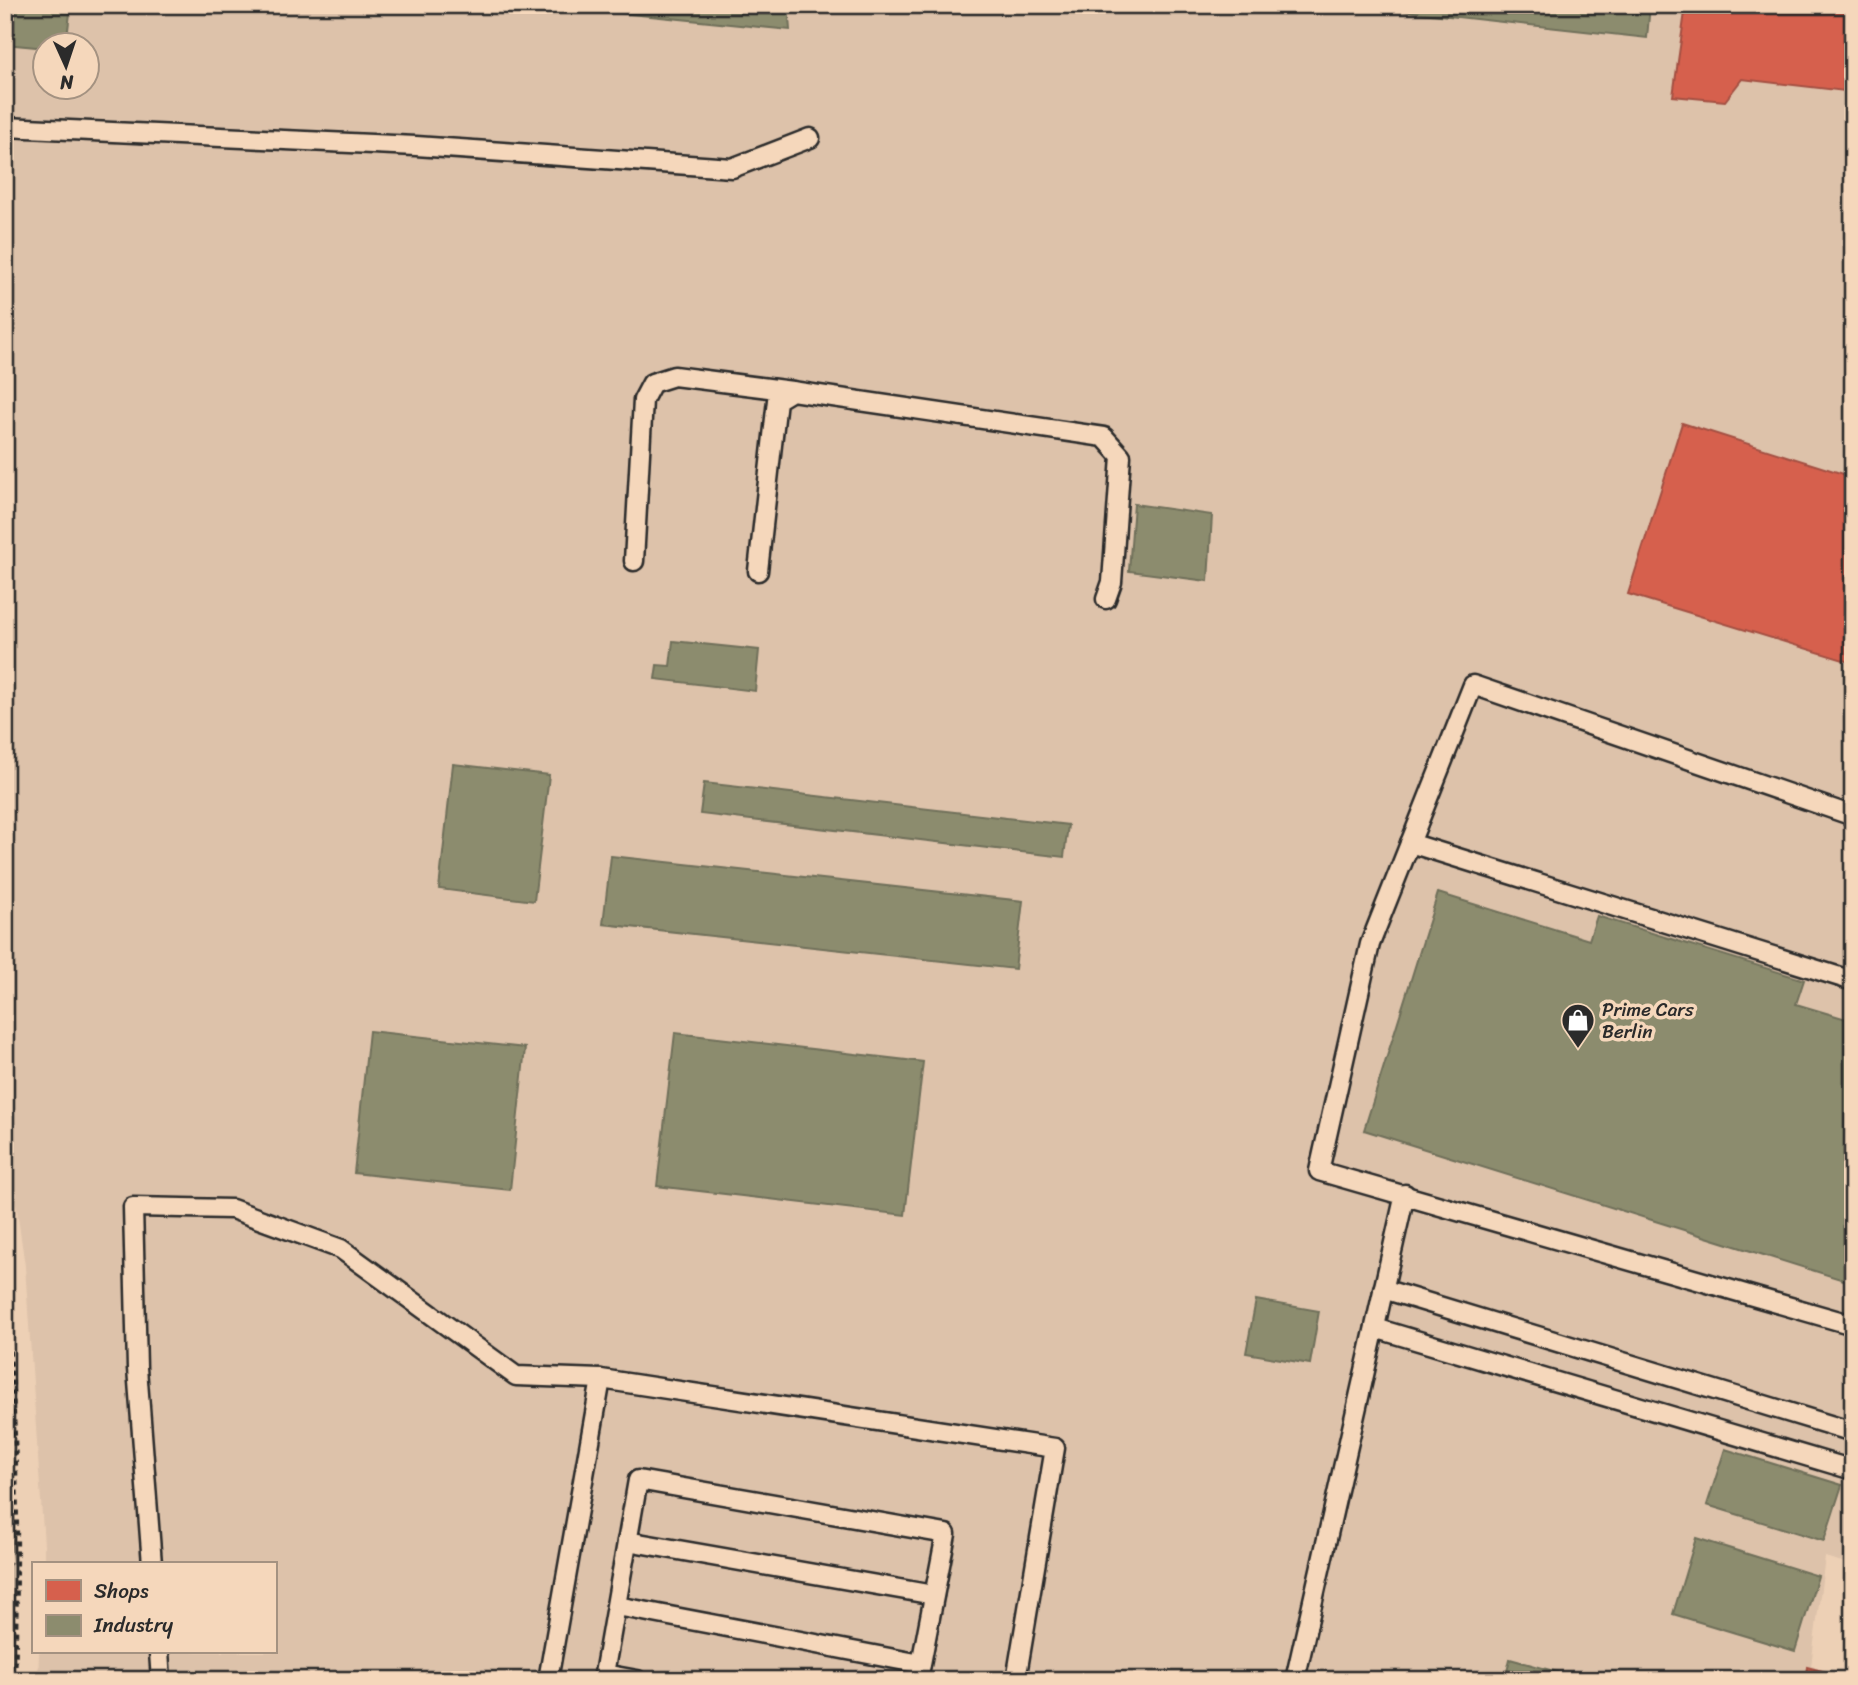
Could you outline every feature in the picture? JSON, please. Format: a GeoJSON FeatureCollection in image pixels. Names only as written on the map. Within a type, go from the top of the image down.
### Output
{"type":"FeatureCollection","features":[{"type":"Feature","properties":{"kind":"lane"},"geometry":{"type":"LineString","coordinates":[[5,127],[416,146],[732,167],[810,138]]}},
{"type":"Feature","properties":{"kind":"lane"},"geometry":{"type":"LineString","coordinates":[[634,561],[643,400],[652,383],[674,376],[1104,437],[1121,456],[1112,582],[1106,598]]}},
{"type":"Feature","properties":{"kind":"lane"},"geometry":{"type":"LineString","coordinates":[[758,571],[777,400],[792,391]]}},
{"type":"Feature","properties":{"kind":"lane"},"geometry":{"type":"LineString","coordinates":[[1853,816],[1473,685],[1370,943],[1319,1171],[1853,1325]]}},
{"type":"Feature","properties":{"kind":"lane"},"geometry":{"type":"LineString","coordinates":[[1410,843],[1853,981]]}},
{"type":"Feature","properties":{"kind":"lane"},"geometry":{"type":"LineString","coordinates":[[1296,1680],[1405,1194]]}},
{"type":"Feature","properties":{"kind":"lane"},"geometry":{"type":"LineString","coordinates":[[152,1562],[137,1368],[133,1207],[232,1209],[341,1249],[516,1376],[601,1378],[1055,1448],[1016,1680]]}},
{"type":"Feature","properties":{"kind":"lane"},"geometry":{"type":"LineString","coordinates":[[1383,1289],[1853,1432]]}},
{"type":"Feature","properties":{"kind":"lane"},"geometry":{"type":"LineString","coordinates":[[1375,1328],[1853,1470]]}},
{"type":"Feature","properties":{"kind":"lane"},"geometry":{"type":"LineString","coordinates":[[548,1680],[601,1378]]}},
{"type":"Feature","properties":{"kind":"lane"},"geometry":{"type":"LineString","coordinates":[[617,1606],[919,1672],[946,1534],[638,1480],[604,1674],[637,1680]]}},
{"type":"Feature","properties":{"kind":"lane"},"geometry":{"type":"LineString","coordinates":[[628,1541],[934,1595]]}},
{"type":"Feature","properties":{"kind":"lane"},"geometry":{"type":"LineString","coordinates":[[159,1654],[161,1680]]}},
{"type":"Feature","properties":{"kind":"path"},"geometry":{"type":"LineString","coordinates":[[5,1301],[12,1389],[18,1552],[15,1680]]}},
{"type":"Feature","properties":{"kind":"shaded area"},"geometry":{"type":"Polygon","coordinates":[[[5,5],[1853,5],[1853,1565],[1825,1557],[1811,1666],[1853,1680],[38,1680],[39,1654],[276,1654],[276,1562],[44,1562],[25,1266],[5,1127],[5,5]]]}},
{"type":"Feature","properties":{"kind":"shaded area"},"geometry":{"type":"Polygon","coordinates":[[[5,1398],[9,1398],[14,1521],[13,1680],[5,1680],[5,1568],[13,1562],[5,1459],[5,1398]]]}},
{"type":"Feature","properties":{"kind":"building: Shops"},"geometry":{"type":"Polygon","coordinates":[[[1686,5],[1853,5],[1853,92],[1742,79],[1725,101],[1673,96],[1686,5]]]}},
{"type":"Feature","properties":{"kind":"building: Shops"},"geometry":{"type":"Polygon","coordinates":[[[1682,423],[1853,477],[1853,663],[1628,594],[1682,423]]]}},
{"type":"Feature","properties":{"kind":"building: Shops"},"geometry":{"type":"Polygon","coordinates":[[[1807,1667],[1853,1679],[1853,1680],[1805,1680],[1807,1667]]]}},
{"type":"Feature","properties":{"kind":"building: Industry"},"geometry":{"type":"Polygon","coordinates":[[[5,5],[71,5],[68,32],[32,32],[32,47],[5,44],[5,5]]]}},
{"type":"Feature","properties":{"kind":"building: Industry"},"geometry":{"type":"Polygon","coordinates":[[[611,5],[788,5],[790,30],[611,12],[611,5]]]}},
{"type":"Feature","properties":{"kind":"building: Industry"},"geometry":{"type":"Polygon","coordinates":[[[1350,5],[1650,5],[1647,38],[1350,5]]]}},
{"type":"Feature","properties":{"kind":"building: Industry"},"geometry":{"type":"Polygon","coordinates":[[[1134,504],[1212,515],[1208,581],[1129,571],[1134,504]]]}},
{"type":"Feature","properties":{"kind":"building: Industry"},"geometry":{"type":"Polygon","coordinates":[[[673,641],[759,650],[755,691],[655,679],[657,665],[670,666],[673,641]]]}},
{"type":"Feature","properties":{"kind":"building: Industry"},"geometry":{"type":"Polygon","coordinates":[[[453,764],[549,775],[534,901],[439,889],[453,764]]]}},
{"type":"Feature","properties":{"kind":"building: Industry"},"geometry":{"type":"Polygon","coordinates":[[[704,783],[1068,825],[1064,857],[700,814],[704,783]]]}},
{"type":"Feature","properties":{"kind":"building: Industry"},"geometry":{"type":"Polygon","coordinates":[[[611,856],[1023,901],[1015,969],[603,924],[611,856]]]}},
{"type":"Feature","properties":{"kind":"building: Industry"},"geometry":{"type":"Polygon","coordinates":[[[1438,893],[1589,940],[1597,916],[1804,980],[1796,1004],[1853,1021],[1853,1283],[1364,1130],[1438,893]]]}},
{"type":"Feature","properties":{"kind":"building: Industry"},"geometry":{"type":"Polygon","coordinates":[[[369,1031],[525,1048],[510,1190],[354,1173],[369,1031]]]}},
{"type":"Feature","properties":{"kind":"building: Industry"},"geometry":{"type":"Polygon","coordinates":[[[675,1033],[923,1062],[905,1215],[657,1186],[675,1033]]]}},
{"type":"Feature","properties":{"kind":"building: Industry"},"geometry":{"type":"Polygon","coordinates":[[[1256,1300],[1319,1311],[1310,1364],[1246,1353],[1256,1300]]]}},
{"type":"Feature","properties":{"kind":"building: Industry"},"geometry":{"type":"Polygon","coordinates":[[[1725,1449],[1842,1485],[1824,1541],[1707,1505],[1725,1449]]]}},
{"type":"Feature","properties":{"kind":"building: Industry"},"geometry":{"type":"Polygon","coordinates":[[[1696,1538],[1818,1576],[1795,1651],[1673,1614],[1696,1538]]]}},
{"type":"Feature","properties":{"kind":"building: Industry"},"geometry":{"type":"Polygon","coordinates":[[[1510,1659],[1586,1680],[1505,1680],[1510,1659]]]}},
{"type":"Feature","properties":{"kind":"place","name":"Prime Cars Berlin"},"geometry":{"type":"Point","coordinates":[1578,1050]}}]}
